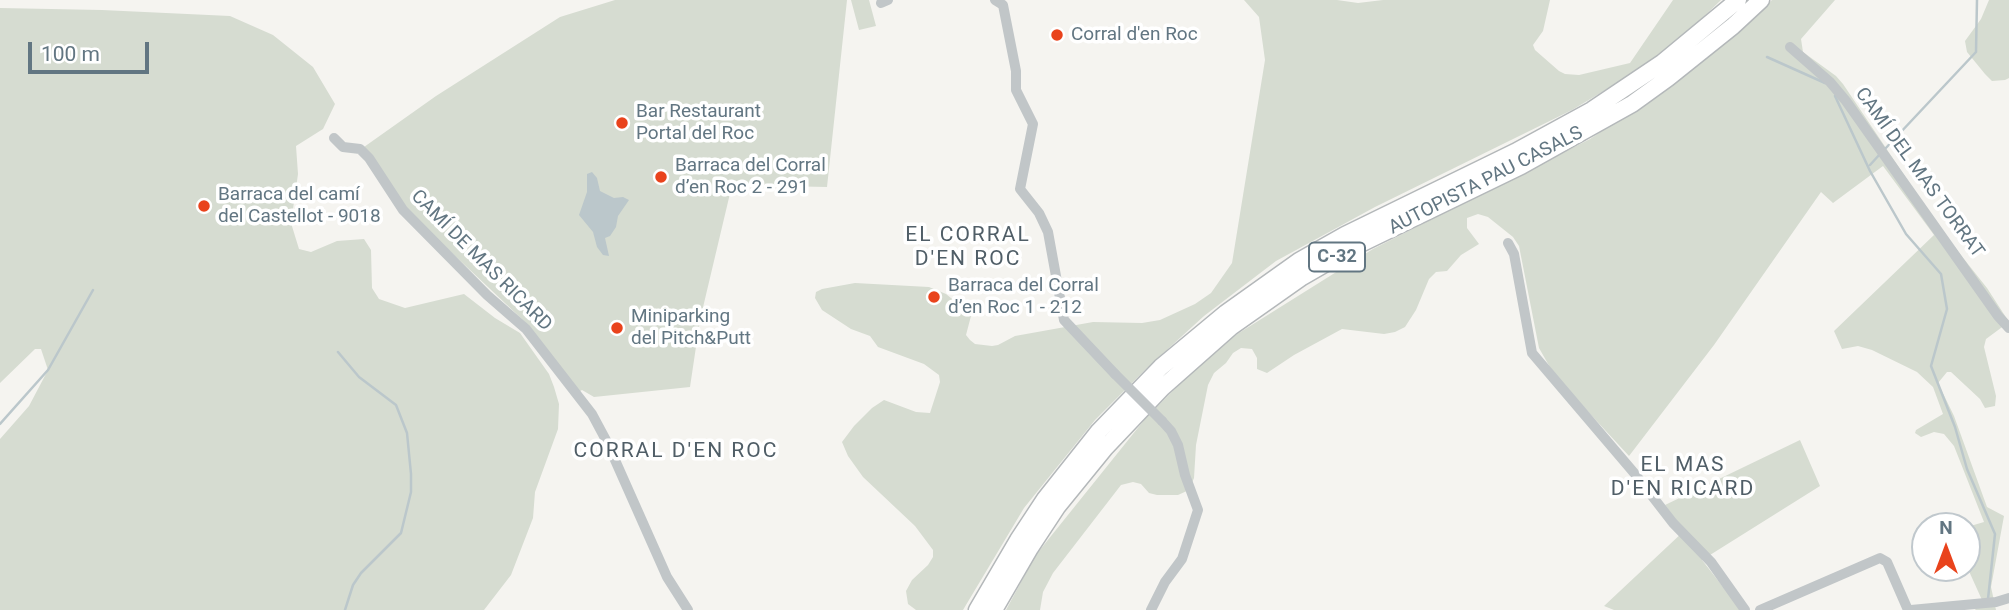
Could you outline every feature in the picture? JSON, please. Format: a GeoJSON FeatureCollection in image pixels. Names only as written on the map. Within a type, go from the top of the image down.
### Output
{"type":"FeatureCollection","features":[{"type":"Feature","properties":{"kind":"highway","name":"AUTOPISTA PAU CASALS"},"geometry":{"type":"LineString","coordinates":[[977,610],[1011,550],[1045,499],[1100,431],[1161,367],[1218,320],[1299,261],[1345,235],[1516,152],[1592,110],[1662,63],[1738,0]]}},
{"type":"Feature","properties":{"kind":"highway","name":"AUTOPISTA PAU CASALS"},"geometry":{"type":"LineString","coordinates":[[994,610],[1057,507],[1105,448],[1161,388],[1231,327],[1302,277],[1353,247],[1521,166],[1613,115],[1668,79],[1761,0]]}},
{"type":"Feature","properties":{"kind":"street"},"geometry":{"type":"LineString","coordinates":[[995,0],[1003,5],[1016,71],[1016,90],[1033,124],[1020,189],[1039,213],[1048,232],[1064,320],[1171,431],[1198,510],[1182,559],[1165,582],[1151,610]]}},
{"type":"Feature","properties":{"kind":"street","name":"CAMÍ DEL MAS TORRAT"},"geometry":{"type":"LineString","coordinates":[[1790,47],[1830,82],[1846,101],[2009,328]]}},
{"type":"Feature","properties":{"kind":"street","name":"CAMÍ DE MAS RICARD"},"geometry":{"type":"LineString","coordinates":[[334,138],[342,147],[360,149],[403,210],[487,295],[526,329],[593,414],[667,577],[688,610]]}},
{"type":"Feature","properties":{"kind":"street"},"geometry":{"type":"LineString","coordinates":[[1508,243],[1514,254],[1532,353],[1673,523],[1711,562],[1745,610]]}},
{"type":"Feature","properties":{"kind":"street"},"geometry":{"type":"LineString","coordinates":[[1760,610],[1880,558],[1887,562],[1909,610],[1996,602],[2009,598]]}},
{"type":"Feature","properties":{"kind":"shaded area"},"geometry":{"type":"Polygon","coordinates":[[[615,0],[847,0],[827,187],[732,185],[700,320],[690,387],[594,397],[582,390],[575,394],[525,322],[397,201],[364,147],[436,96],[560,17],[615,0]]]}},
{"type":"Feature","properties":{"kind":"shaded area"},"geometry":{"type":"Polygon","coordinates":[[[851,0],[869,0],[876,26],[859,30],[851,0]]]}},
{"type":"Feature","properties":{"kind":"shaded area"},"geometry":{"type":"Polygon","coordinates":[[[1244,0],[1337,0],[1358,3],[1383,0],[1550,0],[1543,31],[1533,45],[1535,50],[1559,71],[1579,75],[1630,63],[1673,0],[1721,0],[1688,32],[1642,68],[1572,110],[1375,207],[1276,261],[1204,316],[1095,420],[1024,508],[963,610],[916,610],[908,604],[906,591],[912,580],[928,565],[933,557],[933,550],[915,526],[863,477],[842,442],[872,408],[884,400],[916,412],[930,413],[940,382],[939,375],[924,364],[878,347],[870,336],[851,329],[822,310],[815,298],[816,292],[855,283],[929,287],[946,294],[971,316],[966,335],[970,340],[975,344],[992,346],[1015,336],[1093,322],[1142,323],[1160,320],[1195,304],[1211,293],[1232,263],[1265,60],[1259,17],[1244,0]]]}},
{"type":"Feature","properties":{"kind":"shaded area"},"geometry":{"type":"Polygon","coordinates":[[[1772,0],[1835,0],[1801,39],[1803,52],[1843,84],[1941,230],[1987,288],[2009,322],[1986,339],[1984,347],[1996,396],[1995,406],[1985,408],[1980,399],[1951,372],[1947,372],[1938,383],[1954,416],[1987,507],[2004,516],[1991,587],[1996,610],[1975,610],[1982,600],[1974,582],[1981,582],[1981,523],[1984,522],[1954,446],[1944,434],[1934,432],[1921,437],[1915,433],[1943,414],[1933,387],[1917,372],[1872,350],[1858,346],[1842,349],[1834,331],[1934,235],[1883,166],[1833,203],[1821,192],[1714,345],[1629,456],[1555,376],[1539,348],[1519,246],[1513,237],[1488,217],[1478,214],[1467,218],[1467,228],[1479,244],[1461,255],[1447,271],[1436,272],[1429,279],[1416,310],[1405,327],[1384,334],[1342,329],[1267,373],[1257,369],[1257,358],[1252,349],[1241,348],[1233,353],[1214,373],[1208,385],[1196,445],[1194,478],[1189,490],[1178,495],[1157,495],[1149,493],[1141,484],[1133,482],[1121,485],[1053,573],[1043,592],[1040,610],[1006,610],[1035,556],[1145,419],[1215,348],[1373,249],[1590,139],[1700,64],[1772,0]]]}},
{"type":"Feature","properties":{"kind":"shaded area"},"geometry":{"type":"Polygon","coordinates":[[[1989,0],[2009,0],[2009,78],[2005,80],[1992,81],[1967,52],[1965,41],[1981,19],[1989,0]]]}},
{"type":"Feature","properties":{"kind":"shaded area"},"geometry":{"type":"Polygon","coordinates":[[[0,8],[230,16],[273,35],[313,67],[335,104],[323,129],[296,146],[298,174],[291,223],[299,249],[311,252],[337,241],[364,239],[371,250],[372,288],[379,299],[405,308],[464,294],[520,333],[549,374],[554,387],[559,404],[558,429],[535,492],[533,518],[511,575],[484,610],[0,610],[0,439],[29,406],[48,370],[41,349],[35,349],[0,383],[0,8]]]}},
{"type":"Feature","properties":{"kind":"shaded area"},"geometry":{"type":"Polygon","coordinates":[[[592,172],[597,178],[600,191],[614,198],[623,197],[629,200],[618,216],[616,227],[610,236],[605,238],[609,256],[603,255],[597,247],[593,232],[579,215],[587,192],[587,174],[592,172]]]}},
{"type":"Feature","properties":{"kind":"shaded area"},"geometry":{"type":"Polygon","coordinates":[[[1800,440],[1820,486],[1702,560],[1741,610],[1614,610],[1604,606],[1684,531],[1665,505],[1800,440]]]}},
{"type":"Feature","properties":{"kind":"waterway"},"geometry":{"type":"LineString","coordinates":[[1884,150],[1976,52],[1977,0]]}},
{"type":"Feature","properties":{"kind":"waterway"},"geometry":{"type":"LineString","coordinates":[[1767,57],[1825,83]]}},
{"type":"Feature","properties":{"kind":"waterway"},"geometry":{"type":"LineString","coordinates":[[1835,96],[1870,171],[1906,234],[1941,274],[1947,309],[1931,366],[1955,427],[1967,469],[1995,534],[1988,599]]}},
{"type":"Feature","properties":{"kind":"waterway"},"geometry":{"type":"LineString","coordinates":[[1870,165],[1880,154]]}},
{"type":"Feature","properties":{"kind":"waterway"},"geometry":{"type":"LineString","coordinates":[[0,424],[48,370],[93,290]]}},
{"type":"Feature","properties":{"kind":"waterway"},"geometry":{"type":"LineString","coordinates":[[338,352],[359,377],[396,405],[407,433],[411,474],[411,492],[401,533],[361,573],[353,585],[345,610]]}},
{"type":"Feature","properties":{"kind":"place","name":"Corral d'en Roc"},"geometry":{"type":"Point","coordinates":[1057,35]}},
{"type":"Feature","properties":{"kind":"place","name":"Bar Restaurant Portal del Roc"},"geometry":{"type":"Point","coordinates":[622,123]}},
{"type":"Feature","properties":{"kind":"place","name":"Barraca del Corral d’en Roc 2 - 291"},"geometry":{"type":"Point","coordinates":[661,177]}},
{"type":"Feature","properties":{"kind":"place","name":"Barraca del camí del Castellot - 9018"},"geometry":{"type":"Point","coordinates":[204,206]}},
{"type":"Feature","properties":{"kind":"place","name":"Barraca del Corral d’en Roc 1 - 212"},"geometry":{"type":"Point","coordinates":[934,297]}},
{"type":"Feature","properties":{"kind":"place","name":"Miniparking del Pitch&Putt"},"geometry":{"type":"Point","coordinates":[617,328]}},
{"type":"Feature","properties":{"kind":"district","name":"EL CORRAL D'EN ROC"},"geometry":{"type":"Point","coordinates":[968,248]}},
{"type":"Feature","properties":{"kind":"district","name":"CORRAL D'EN ROC"},"geometry":{"type":"Point","coordinates":[676,452]}},
{"type":"Feature","properties":{"kind":"district","name":"EL MAS D'EN RICARD"},"geometry":{"type":"Point","coordinates":[1683,478]}}]}
